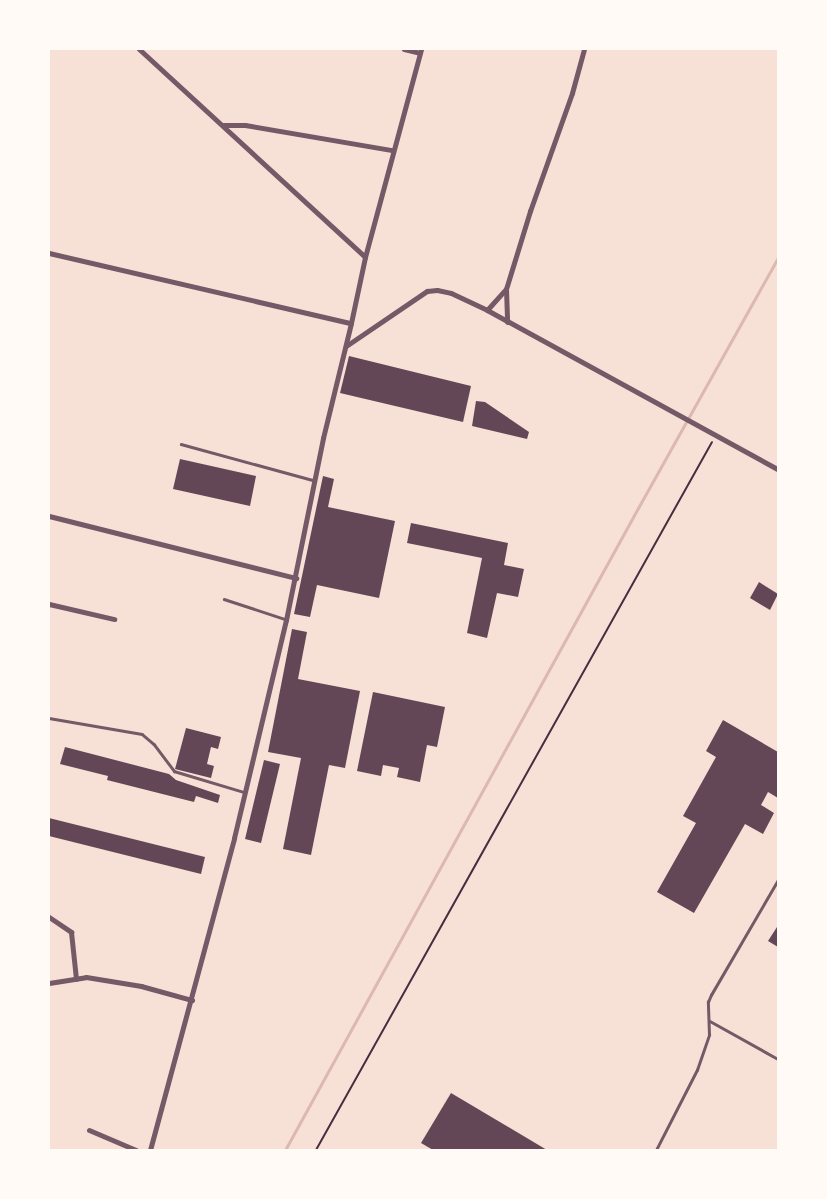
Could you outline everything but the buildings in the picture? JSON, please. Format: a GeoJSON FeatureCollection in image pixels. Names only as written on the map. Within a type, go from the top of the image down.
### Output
{"type":"FeatureCollection","features":[{"type":"Feature","properties":{"kind":"street"},"geometry":{"type":"LineString","coordinates":[[139,49],[365,257]]}},
{"type":"Feature","properties":{"kind":"street"},"geometry":{"type":"LineString","coordinates":[[150,1150],[192,1000],[244,792],[296,578],[336,378],[392,150],[420,51],[404,49]]}},
{"type":"Feature","properties":{"kind":"street"},"geometry":{"type":"LineString","coordinates":[[507,322],[506,289],[530,211],[572,94],[584,49]]}},
{"type":"Feature","properties":{"kind":"street"},"geometry":{"type":"LineString","coordinates":[[222,125],[245,125],[392,150]]}},
{"type":"Feature","properties":{"kind":"street"},"geometry":{"type":"LineString","coordinates":[[49,253],[351,323]]}},
{"type":"Feature","properties":{"kind":"street"},"geometry":{"type":"LineString","coordinates":[[487,310],[506,289]]}},
{"type":"Feature","properties":{"kind":"street"},"geometry":{"type":"LineString","coordinates":[[345,346],[427,291],[451,292],[778,469]]}},
{"type":"Feature","properties":{"kind":"street"},"geometry":{"type":"LineString","coordinates":[[49,516],[296,578]]}},
{"type":"Feature","properties":{"kind":"street"},"geometry":{"type":"LineString","coordinates":[[49,604],[114,620]]}},
{"type":"Feature","properties":{"kind":"street"},"geometry":{"type":"LineString","coordinates":[[49,917],[71,932],[76,979]]}},
{"type":"Feature","properties":{"kind":"street"},"geometry":{"type":"LineString","coordinates":[[49,983],[86,977],[141,986],[192,1000]]}},
{"type":"Feature","properties":{"kind":"street"},"geometry":{"type":"LineString","coordinates":[[89,1130],[136,1150]]}},
{"type":"Feature","properties":{"kind":"lane"},"geometry":{"type":"LineString","coordinates":[[181,444],[315,480]]}},
{"type":"Feature","properties":{"kind":"lane"},"geometry":{"type":"LineString","coordinates":[[224,599],[286,620]]}},
{"type":"Feature","properties":{"kind":"lane"},"geometry":{"type":"LineString","coordinates":[[49,718],[142,734],[154,744],[174,771],[244,792]]}},
{"type":"Feature","properties":{"kind":"lane"},"geometry":{"type":"LineString","coordinates":[[656,1150],[697,1070],[709,1035],[708,1002],[711,995],[778,880]]}},
{"type":"Feature","properties":{"kind":"lane"},"geometry":{"type":"LineString","coordinates":[[710,1021],[778,1059]]}},
{"type":"Feature","properties":{"kind":"path"},"geometry":{"type":"LineString","coordinates":[[316,1150],[716,436]]}},
{"type":"Feature","properties":{"kind":"waterway"},"geometry":{"type":"LineString","coordinates":[[285,1150],[778,257]]}}]}
